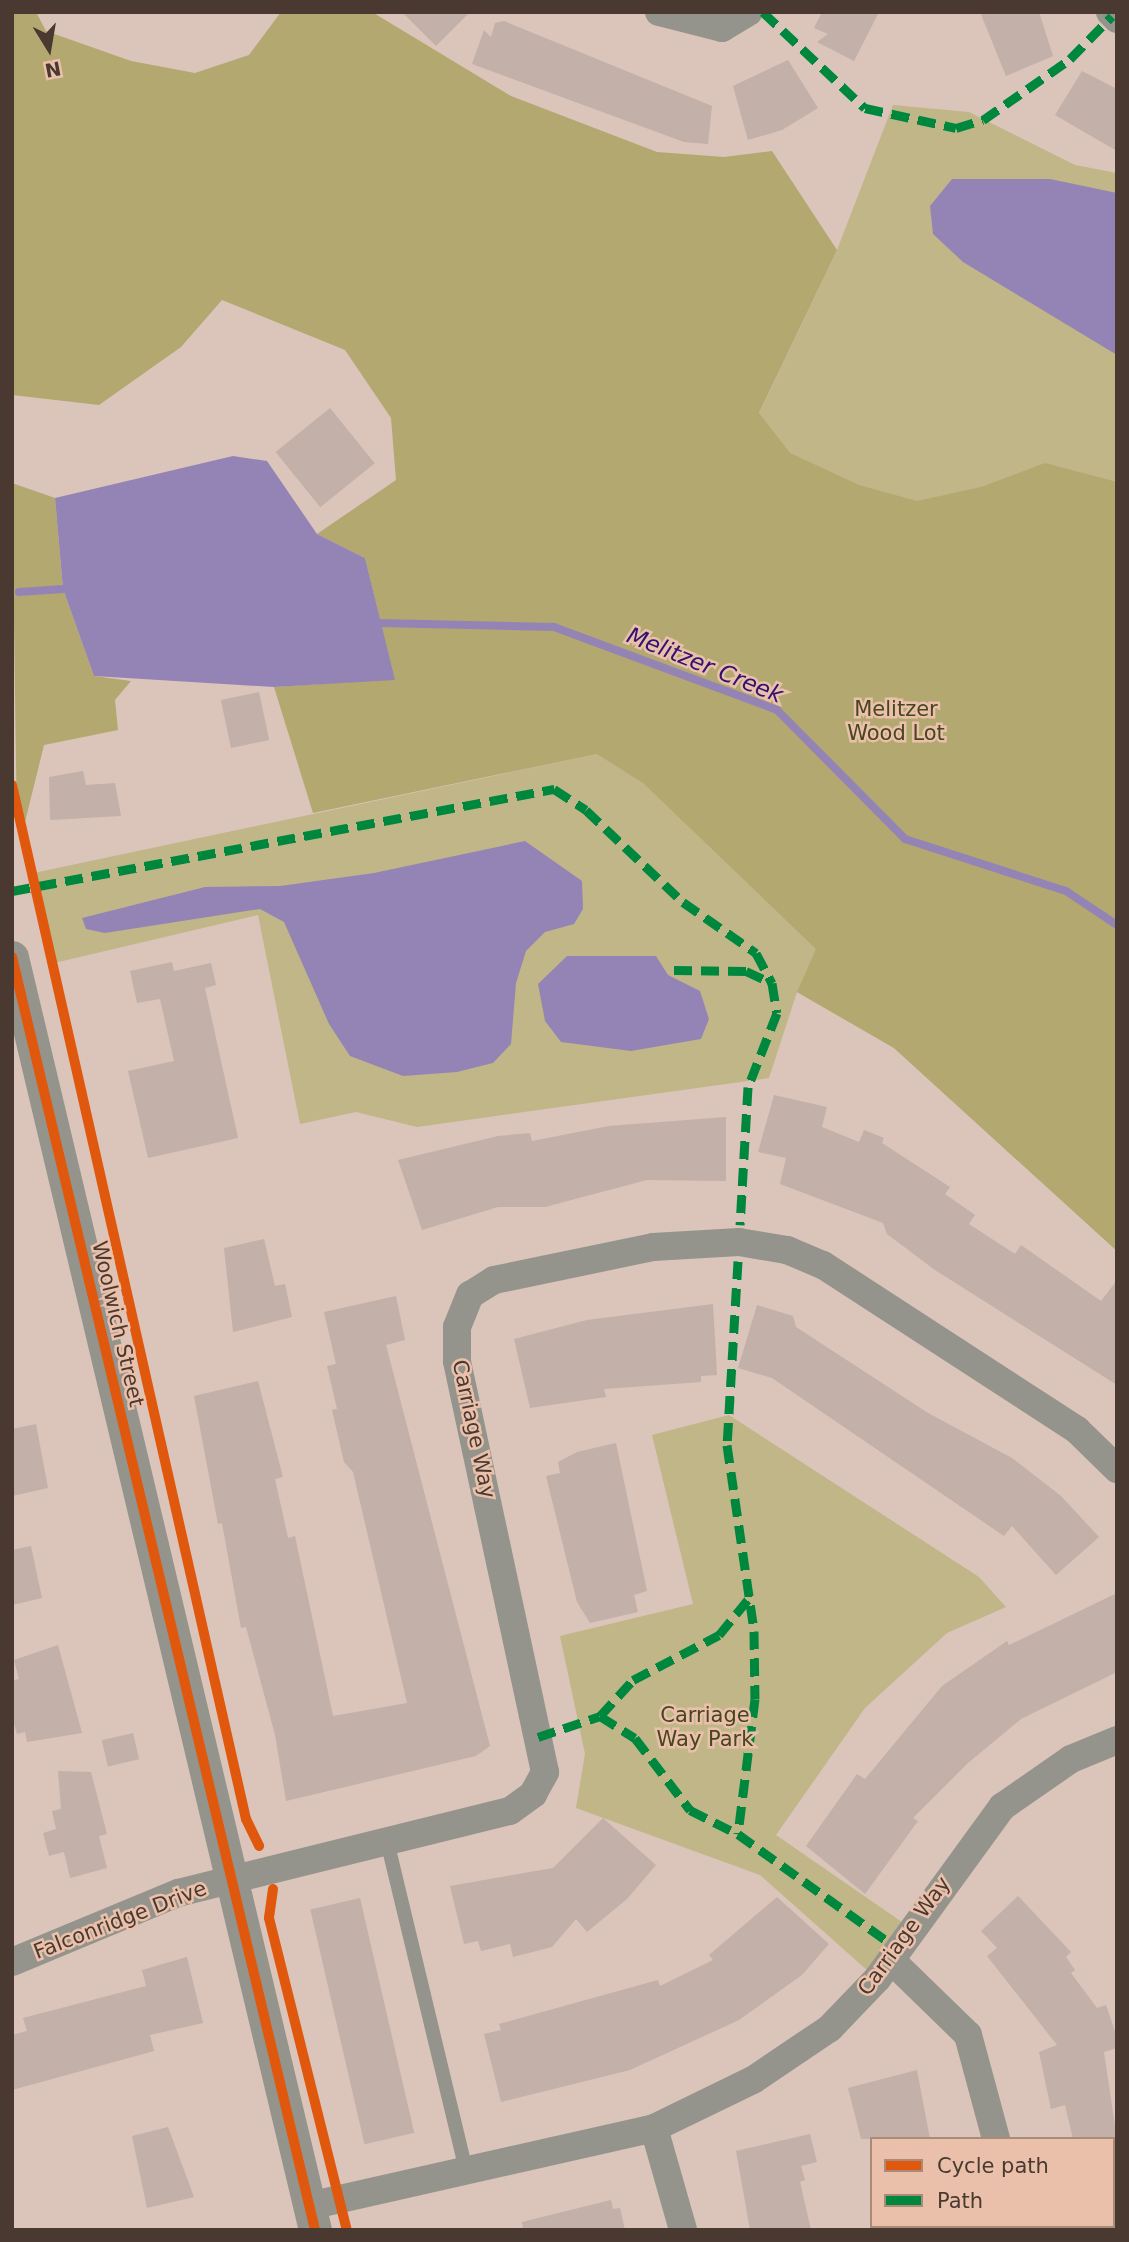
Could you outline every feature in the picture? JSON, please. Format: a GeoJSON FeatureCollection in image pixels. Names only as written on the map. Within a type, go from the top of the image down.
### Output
{"type":"FeatureCollection","features":[{"type":"Feature","properties":{"kind":"street"},"geometry":{"type":"LineString","coordinates":[[659,12],[722,28],[749,12]]}},
{"type":"Feature","properties":{"kind":"street"},"geometry":{"type":"LineString","coordinates":[[1110,12],[1117,19]]}},
{"type":"Feature","properties":{"kind":"street","name":"Woolwich Street"},"geometry":{"type":"LineString","coordinates":[[12,957],[228,1879],[312,2218]]}},
{"type":"Feature","properties":{"kind":"street","name":"Carriage Way"},"geometry":{"type":"LineString","coordinates":[[228,1879],[509,1811],[533,1794],[545,1772],[457,1360],[457,1327],[470,1295],[494,1280],[653,1247],[739,1242],[786,1250],[823,1265],[1077,1430],[1117,1469]]}},
{"type":"Feature","properties":{"kind":"street","name":"Carriage Way"},"geometry":{"type":"LineString","coordinates":[[312,2218],[466,2171],[654,2128],[753,2080],[830,2028],[891,1960],[1002,1807],[1071,1759],[1117,1740]]}},
{"type":"Feature","properties":{"kind":"street","name":"Falconridge Drive"},"geometry":{"type":"LineString","coordinates":[[12,1962],[228,1879]]}},
{"type":"Feature","properties":{"kind":"street"},"geometry":{"type":"LineString","coordinates":[[891,1960],[968,2035],[995,2137]]}},
{"type":"Feature","properties":{"kind":"street"},"geometry":{"type":"LineString","coordinates":[[654,2128],[683,2230]]}},
{"type":"Feature","properties":{"kind":"lane"},"geometry":{"type":"LineString","coordinates":[[387,1841],[466,2171]]}},
{"type":"Feature","properties":{"kind":"green space","name":"Melitzer Wood Lot"},"geometry":{"type":"Polygon","coordinates":[[[12,12],[36,12],[46,31],[131,61],[195,73],[249,55],[281,12],[372,12],[511,96],[657,152],[724,157],[772,151],[837,250],[759,413],[790,453],[859,485],[917,501],[981,487],[1045,463],[1117,482],[1117,1251],[894,1048],[797,992],[816,949],[643,783],[597,754],[313,813],[274,687],[394,679],[365,558],[317,534],[396,480],[391,418],[345,350],[222,300],[181,347],[99,405],[12,395],[12,12]]]}},
{"type":"Feature","properties":{"kind":"green space"},"geometry":{"type":"Polygon","coordinates":[[[893,105],[969,112],[1075,165],[1117,173],[1117,1251],[894,1048],[797,992],[769,1078],[417,1127],[356,1112],[300,1124],[258,915],[50,964],[29,874],[597,754],[837,250],[893,105]]]}},
{"type":"Feature","properties":{"kind":"green space"},"geometry":{"type":"Polygon","coordinates":[[[12,483],[55,498],[63,589],[94,676],[131,681],[115,700],[118,730],[44,745],[25,822],[17,831],[12,483]]]}},
{"type":"Feature","properties":{"kind":"green space","name":"Carriage Way Park"},"geometry":{"type":"Polygon","coordinates":[[[729,1415],[979,1577],[1006,1607],[947,1633],[865,1708],[776,1835],[912,1929],[877,1979],[760,1875],[576,1808],[585,1754],[560,1636],[693,1604],[652,1435],[729,1415]]]}},
{"type":"Feature","properties":{"kind":"shaded area"},"geometry":{"type":"Polygon","coordinates":[[[952,179],[1050,179],[1117,193],[1117,355],[963,262],[933,234],[930,206],[952,179]]]}},
{"type":"Feature","properties":{"kind":"shaded area"},"geometry":{"type":"Polygon","coordinates":[[[233,456],[267,461],[317,534],[365,558],[395,680],[274,687],[94,676],[63,589],[55,498],[233,456]]]}},
{"type":"Feature","properties":{"kind":"shaded area"},"geometry":{"type":"Polygon","coordinates":[[[525,841],[582,881],[583,909],[574,924],[545,932],[526,951],[516,983],[511,1044],[493,1063],[457,1072],[403,1076],[350,1056],[329,1024],[284,922],[260,909],[105,933],[86,929],[82,918],[205,887],[280,886],[374,873],[525,841]]]}},
{"type":"Feature","properties":{"kind":"shaded area"},"geometry":{"type":"Polygon","coordinates":[[[567,956],[656,956],[668,975],[700,991],[709,1019],[701,1039],[631,1051],[561,1042],[545,1021],[538,984],[567,956]]]}},
{"type":"Feature","properties":{"kind":"building"},"geometry":{"type":"Polygon","coordinates":[[[402,12],[470,12],[436,46],[402,12]]]}},
{"type":"Feature","properties":{"kind":"building"},"geometry":{"type":"Polygon","coordinates":[[[822,12],[879,12],[854,61],[817,42],[828,34],[814,28],[822,12]]]}},
{"type":"Feature","properties":{"kind":"building"},"geometry":{"type":"Polygon","coordinates":[[[980,12],[1039,12],[1053,56],[1006,76],[980,12]]]}},
{"type":"Feature","properties":{"kind":"building"},"geometry":{"type":"Polygon","coordinates":[[[504,21],[712,106],[708,144],[684,142],[472,64],[484,30],[491,37],[495,23],[504,21]]]}},
{"type":"Feature","properties":{"kind":"building"},"geometry":{"type":"Polygon","coordinates":[[[788,60],[818,108],[782,130],[748,140],[733,86],[788,60]]]}},
{"type":"Feature","properties":{"kind":"building"},"geometry":{"type":"Polygon","coordinates":[[[1082,71],[1117,89],[1117,151],[1055,115],[1082,71]]]}},
{"type":"Feature","properties":{"kind":"building"},"geometry":{"type":"Polygon","coordinates":[[[330,408],[375,463],[320,507],[276,452],[330,408]]]}},
{"type":"Feature","properties":{"kind":"building"},"geometry":{"type":"Polygon","coordinates":[[[259,692],[269,740],[231,748],[221,700],[259,692]]]}},
{"type":"Feature","properties":{"kind":"building"},"geometry":{"type":"Polygon","coordinates":[[[83,771],[86,785],[115,783],[121,816],[50,820],[49,777],[83,771]]]}},
{"type":"Feature","properties":{"kind":"building"},"geometry":{"type":"Polygon","coordinates":[[[172,962],[174,971],[211,963],[216,985],[205,988],[238,1138],[148,1158],[128,1071],[174,1061],[160,999],[137,1003],[130,971],[172,962]]]}},
{"type":"Feature","properties":{"kind":"building"},"geometry":{"type":"Polygon","coordinates":[[[774,1095],[827,1107],[822,1127],[859,1142],[864,1130],[884,1138],[882,1143],[950,1187],[945,1194],[975,1215],[969,1224],[1015,1254],[1021,1245],[1101,1301],[1117,1280],[1117,1385],[935,1270],[887,1234],[883,1223],[780,1184],[786,1158],[758,1152],[774,1095]]]}},
{"type":"Feature","properties":{"kind":"building"},"geometry":{"type":"Polygon","coordinates":[[[726,1117],[726,1181],[647,1180],[545,1207],[498,1207],[422,1230],[398,1160],[498,1136],[530,1133],[532,1141],[609,1126],[726,1117]]]}},
{"type":"Feature","properties":{"kind":"building"},"geometry":{"type":"Polygon","coordinates":[[[264,1239],[275,1286],[285,1284],[292,1317],[233,1332],[224,1248],[264,1239]]]}},
{"type":"Feature","properties":{"kind":"building"},"geometry":{"type":"Polygon","coordinates":[[[396,1296],[405,1340],[386,1345],[490,1746],[476,1756],[286,1801],[275,1735],[246,1627],[241,1628],[222,1523],[218,1524],[194,1396],[258,1381],[283,1477],[275,1479],[288,1538],[295,1536],[333,1716],[407,1703],[353,1472],[344,1462],[332,1410],[337,1409],[327,1366],[336,1364],[324,1312],[396,1296]]]}},
{"type":"Feature","properties":{"kind":"building"},"geometry":{"type":"Polygon","coordinates":[[[713,1304],[717,1375],[701,1376],[701,1382],[604,1389],[606,1397],[530,1408],[514,1339],[587,1320],[713,1304]]]}},
{"type":"Feature","properties":{"kind":"building"},"geometry":{"type":"Polygon","coordinates":[[[757,1305],[793,1316],[796,1327],[928,1413],[1012,1458],[1061,1496],[1099,1537],[1056,1575],[1012,1526],[1004,1536],[772,1378],[738,1368],[757,1305]]]}},
{"type":"Feature","properties":{"kind":"building"},"geometry":{"type":"Polygon","coordinates":[[[36,1424],[48,1488],[12,1496],[12,1429],[36,1424]]]}},
{"type":"Feature","properties":{"kind":"building"},"geometry":{"type":"Polygon","coordinates":[[[616,1443],[647,1591],[634,1595],[638,1612],[590,1623],[577,1602],[546,1476],[560,1473],[558,1462],[577,1452],[616,1443]]]}},
{"type":"Feature","properties":{"kind":"building"},"geometry":{"type":"Polygon","coordinates":[[[31,1546],[42,1598],[12,1605],[12,1550],[31,1546]]]}},
{"type":"Feature","properties":{"kind":"building"},"geometry":{"type":"Polygon","coordinates":[[[1117,1593],[1117,1672],[1021,1719],[968,1763],[913,1818],[918,1821],[865,1894],[806,1846],[857,1774],[865,1779],[942,1686],[1007,1641],[1009,1645],[1117,1593]]]}},
{"type":"Feature","properties":{"kind":"building"},"geometry":{"type":"Polygon","coordinates":[[[58,1645],[82,1733],[27,1742],[25,1732],[17,1734],[12,1717],[12,1681],[19,1679],[14,1660],[58,1645]]]}},
{"type":"Feature","properties":{"kind":"building"},"geometry":{"type":"Polygon","coordinates":[[[133,1733],[139,1759],[108,1767],[102,1740],[133,1733]]]}},
{"type":"Feature","properties":{"kind":"building"},"geometry":{"type":"Polygon","coordinates":[[[58,1771],[91,1772],[107,1834],[99,1836],[107,1868],[70,1878],[64,1852],[49,1856],[43,1833],[56,1829],[52,1811],[61,1809],[58,1771]]]}},
{"type":"Feature","properties":{"kind":"building"},"geometry":{"type":"Polygon","coordinates":[[[603,1818],[656,1865],[627,1899],[587,1932],[576,1919],[552,1947],[513,1957],[510,1944],[481,1951],[478,1941],[464,1944],[450,1886],[553,1868],[603,1818]]]}},
{"type":"Feature","properties":{"kind":"building"},"geometry":{"type":"Polygon","coordinates":[[[1018,1896],[1071,1952],[1066,1957],[1075,1970],[1071,1973],[1097,2008],[1106,2005],[1117,2037],[1117,2048],[1104,2052],[1117,2139],[1073,2137],[1065,2105],[1051,2109],[1039,2052],[1057,2045],[987,1956],[997,1948],[981,1931],[1018,1896]]]}},
{"type":"Feature","properties":{"kind":"building"},"geometry":{"type":"Polygon","coordinates":[[[777,1897],[829,1944],[802,1975],[739,2020],[630,2070],[501,2102],[484,2034],[501,2030],[499,2024],[658,1980],[660,1986],[713,1960],[709,1955],[777,1897]]]}},
{"type":"Feature","properties":{"kind":"building"},"geometry":{"type":"Polygon","coordinates":[[[360,1898],[414,2133],[365,2144],[310,1909],[360,1898]]]}},
{"type":"Feature","properties":{"kind":"building"},"geometry":{"type":"Polygon","coordinates":[[[187,1957],[203,2023],[150,2035],[154,2051],[12,2090],[12,2035],[27,2031],[23,2018],[146,1986],[142,1970],[187,1957]]]}},
{"type":"Feature","properties":{"kind":"building"},"geometry":{"type":"Polygon","coordinates":[[[917,2070],[930,2137],[861,2139],[848,2088],[917,2070]]]}},
{"type":"Feature","properties":{"kind":"building"},"geometry":{"type":"Polygon","coordinates":[[[168,2127],[194,2197],[147,2208],[132,2136],[168,2127]]]}},
{"type":"Feature","properties":{"kind":"building"},"geometry":{"type":"Polygon","coordinates":[[[810,2134],[817,2162],[801,2166],[805,2180],[800,2182],[811,2230],[750,2230],[736,2151],[810,2134]]]}},
{"type":"Feature","properties":{"kind":"building"},"geometry":{"type":"Polygon","coordinates":[[[611,2200],[613,2209],[620,2208],[625,2230],[523,2230],[522,2222],[611,2200]]]}},
{"type":"Feature","properties":{"kind":"waterway"},"geometry":{"type":"LineString","coordinates":[[19,592],[63,589]]}},
{"type":"Feature","properties":{"kind":"waterway","name":"Melitzer Creek"},"geometry":{"type":"LineString","coordinates":[[381,623],[554,627],[777,710],[905,839],[1066,891],[1117,925]]}},
{"type":"Feature","properties":{"kind":"marked path"},"geometry":{"type":"LineString","coordinates":[[763,12],[865,108],[956,128],[983,120],[1070,59],[1112,16]]}},
{"type":"Feature","properties":{"kind":"marked path"},"geometry":{"type":"LineString","coordinates":[[12,891],[554,789],[586,810],[683,902],[756,953],[772,983],[777,1013],[748,1087],[740,1225]]}},
{"type":"Feature","properties":{"kind":"marked path"},"geometry":{"type":"LineString","coordinates":[[674,970],[746,971],[772,983]]}},
{"type":"Feature","properties":{"kind":"marked path"},"geometry":{"type":"LineString","coordinates":[[738,1261],[727,1445],[754,1631],[755,1699],[738,1834]]}},
{"type":"Feature","properties":{"kind":"marked path"},"geometry":{"type":"LineString","coordinates":[[538,1737],[600,1716],[633,1680],[719,1635],[750,1597]]}},
{"type":"Feature","properties":{"kind":"marked path"},"geometry":{"type":"LineString","coordinates":[[600,1716],[635,1738],[690,1810],[738,1834],[898,1949]]}},
{"type":"Feature","properties":{"kind":"cycle path"},"geometry":{"type":"LineString","coordinates":[[12,785],[246,1819],[259,1846]]}},
{"type":"Feature","properties":{"kind":"cycle path"},"geometry":{"type":"LineString","coordinates":[[12,957],[315,2230]]}},
{"type":"Feature","properties":{"kind":"cycle path"},"geometry":{"type":"LineString","coordinates":[[273,1889],[269,1918],[347,2230]]}}]}
